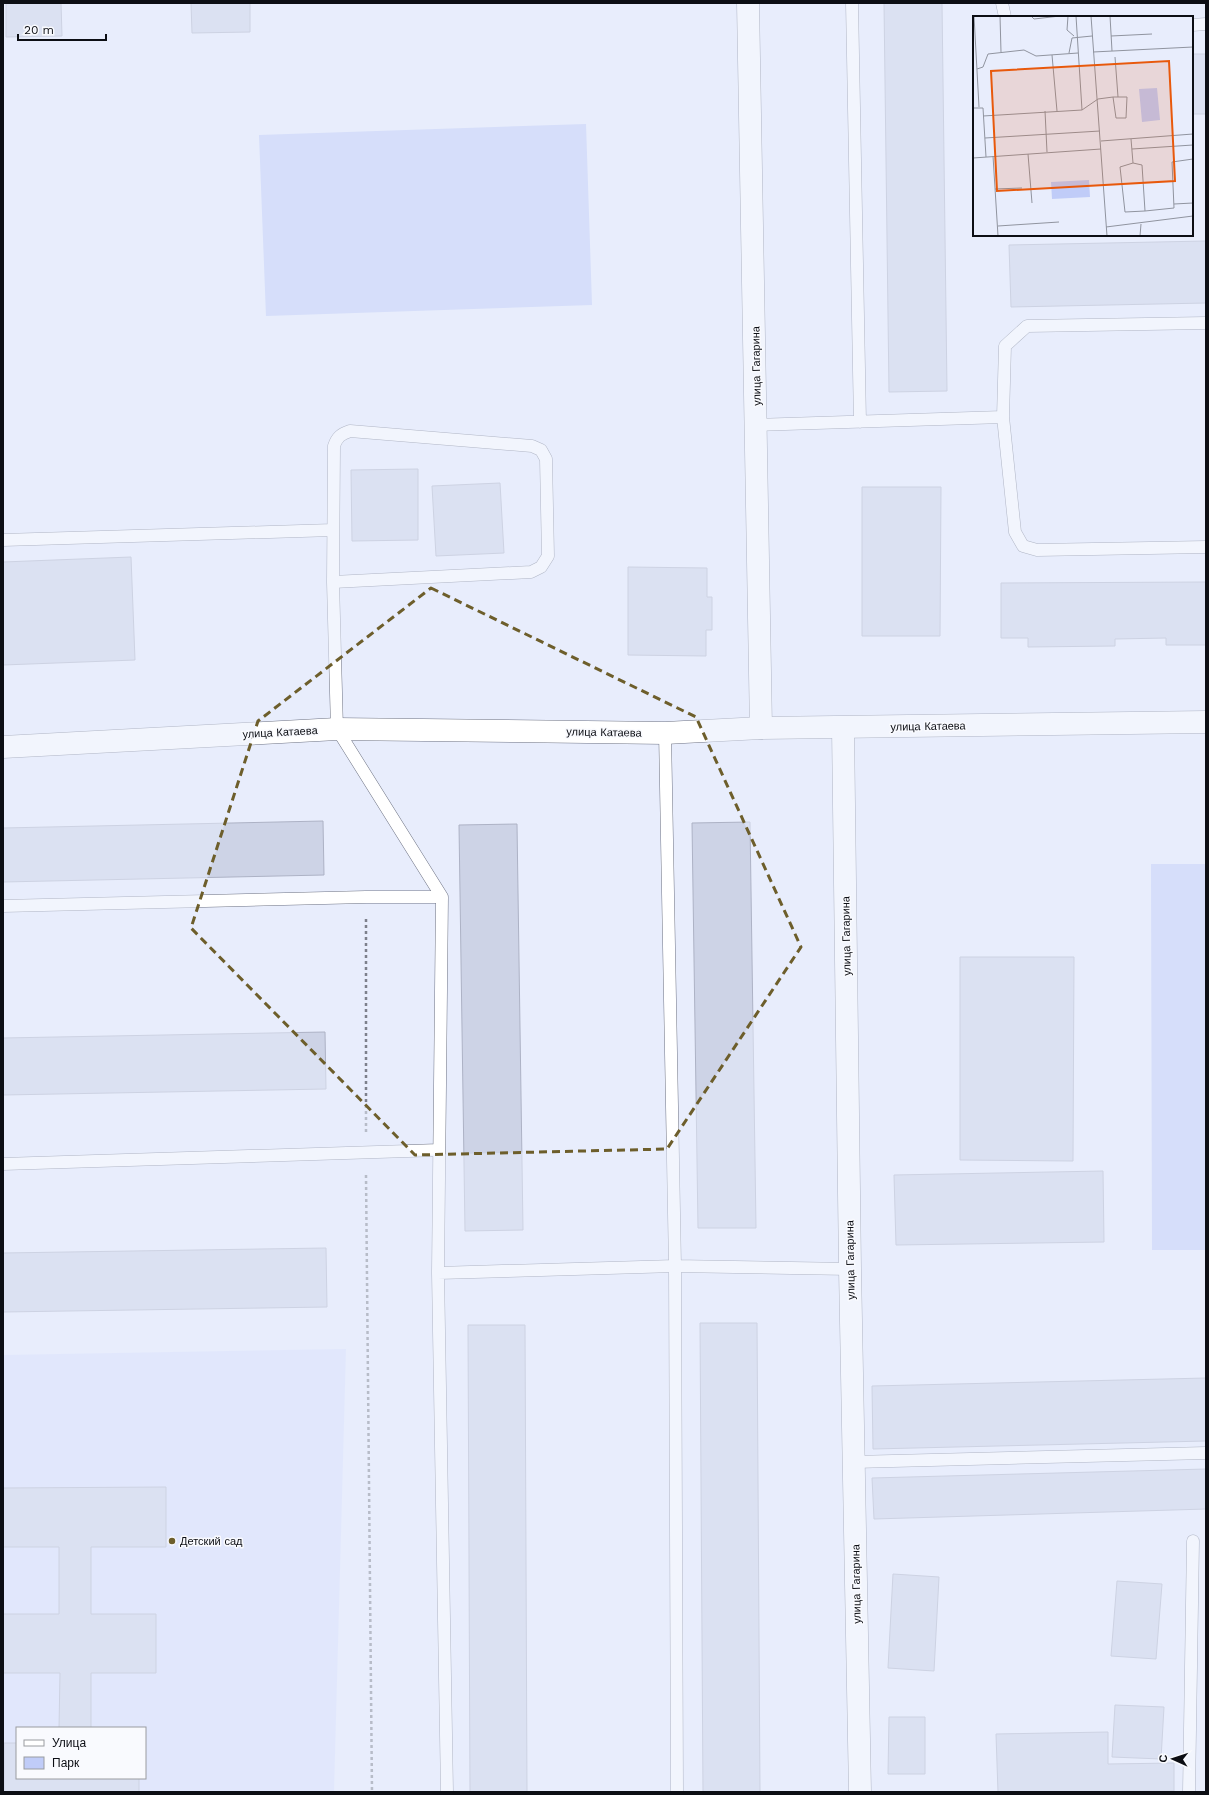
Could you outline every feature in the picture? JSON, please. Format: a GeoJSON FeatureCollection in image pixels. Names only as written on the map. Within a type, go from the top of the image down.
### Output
{"type":"FeatureCollection","features":[{"type":"Feature","properties":{"kind":"street","name":"улица Гагарина"},"geometry":{"type":"LineString","coordinates":[[748,3],[757,425],[761,728]]}},
{"type":"Feature","properties":{"kind":"street","name":"улица Катаева"},"geometry":{"type":"LineString","coordinates":[[3,747],[337,729],[665,733],[761,728],[1206,722]]}},
{"type":"Feature","properties":{"kind":"street","name":"улица Гагарина"},"geometry":{"type":"LineString","coordinates":[[843,728],[850,1269],[860,1792]]}},
{"type":"Feature","properties":{"kind":"lane"},"geometry":{"type":"LineString","coordinates":[[852,3],[860,422]]}},
{"type":"Feature","properties":{"kind":"lane"},"geometry":{"type":"LineString","coordinates":[[1002,3],[1005,16]]}},
{"type":"Feature","properties":{"kind":"lane"},"geometry":{"type":"LineString","coordinates":[[1193,25],[1206,24]]}},
{"type":"Feature","properties":{"kind":"lane"},"geometry":{"type":"LineString","coordinates":[[1206,323],[1027,326],[1005,346],[1003,417],[1015,532],[1023,546],[1037,550],[1206,547]]}},
{"type":"Feature","properties":{"kind":"lane"},"geometry":{"type":"LineString","coordinates":[[757,425],[1003,417]]}},
{"type":"Feature","properties":{"kind":"lane"},"geometry":{"type":"LineString","coordinates":[[333,582],[531,572],[541,567],[548,556],[546,459],[540,450],[532,446],[350,431],[342,434],[336,439],[334,446],[333,582],[337,729],[442,897],[438,1273],[447,1792]]}},
{"type":"Feature","properties":{"kind":"lane"},"geometry":{"type":"LineString","coordinates":[[3,540],[333,530]]}},
{"type":"Feature","properties":{"kind":"lane"},"geometry":{"type":"LineString","coordinates":[[665,733],[675,1266],[677,1792]]}},
{"type":"Feature","properties":{"kind":"lane"},"geometry":{"type":"LineString","coordinates":[[3,906],[366,897],[442,897]]}},
{"type":"Feature","properties":{"kind":"lane"},"geometry":{"type":"LineString","coordinates":[[3,1164],[366,1151],[439,1150]]}},
{"type":"Feature","properties":{"kind":"lane"},"geometry":{"type":"LineString","coordinates":[[438,1273],[675,1266],[850,1269]]}},
{"type":"Feature","properties":{"kind":"lane"},"geometry":{"type":"LineString","coordinates":[[854,1462],[1206,1453]]}},
{"type":"Feature","properties":{"kind":"lane"},"geometry":{"type":"LineString","coordinates":[[1189,1792],[1193,1541]]}},
{"type":"Feature","properties":{"kind":"path"},"geometry":{"type":"LineString","coordinates":[[366,897],[366,1151],[372,1792]]}},
{"type":"Feature","properties":{"kind":"highlighted area"},"geometry":{"type":"Polygon","coordinates":[[[431,588],[696,717],[801,947],[667,1149],[415,1155],[191,928],[258,721],[431,588]]]}},
{"type":"Feature","properties":{"kind":"shaded area","name":"Детский сад"},"geometry":{"type":"Polygon","coordinates":[[[346,1349],[334,1792],[3,1792],[3,1355],[346,1349]]]}},
{"type":"Feature","properties":{"kind":"green space"},"geometry":{"type":"Polygon","coordinates":[[[586,124],[592,305],[266,316],[259,135],[586,124]]]}},
{"type":"Feature","properties":{"kind":"green space"},"geometry":{"type":"Polygon","coordinates":[[[1151,864],[1206,864],[1206,1250],[1152,1250],[1151,864]]]}},
{"type":"Feature","properties":{"kind":"building"},"geometry":{"type":"Polygon","coordinates":[[[6,3],[61,3],[62,36],[6,37],[6,3]]]}},
{"type":"Feature","properties":{"kind":"building"},"geometry":{"type":"Polygon","coordinates":[[[191,3],[250,3],[250,32],[192,33],[191,3]]]}},
{"type":"Feature","properties":{"kind":"building"},"geometry":{"type":"Polygon","coordinates":[[[884,3],[942,3],[947,391],[889,392],[884,3]]]}},
{"type":"Feature","properties":{"kind":"building"},"geometry":{"type":"Polygon","coordinates":[[[1193,54],[1206,54],[1206,114],[1193,114],[1193,54]]]}},
{"type":"Feature","properties":{"kind":"building"},"geometry":{"type":"Polygon","coordinates":[[[1206,241],[1206,303],[1011,307],[1009,245],[1206,241]]]}},
{"type":"Feature","properties":{"kind":"building"},"geometry":{"type":"Polygon","coordinates":[[[418,469],[418,540],[352,541],[351,470],[418,469]]]}},
{"type":"Feature","properties":{"kind":"building"},"geometry":{"type":"Polygon","coordinates":[[[500,483],[504,553],[436,556],[432,486],[500,483]]]}},
{"type":"Feature","properties":{"kind":"building"},"geometry":{"type":"Polygon","coordinates":[[[862,487],[941,487],[940,636],[862,636],[862,487]]]}},
{"type":"Feature","properties":{"kind":"building"},"geometry":{"type":"Polygon","coordinates":[[[131,557],[135,660],[3,665],[3,562],[131,557]]]}},
{"type":"Feature","properties":{"kind":"building"},"geometry":{"type":"Polygon","coordinates":[[[628,567],[707,568],[707,597],[712,597],[712,630],[706,630],[706,656],[628,655],[628,567]]]}},
{"type":"Feature","properties":{"kind":"building"},"geometry":{"type":"Polygon","coordinates":[[[1206,582],[1206,645],[1166,645],[1166,638],[1115,639],[1115,646],[1028,647],[1028,638],[1001,638],[1001,583],[1206,582]]]}},
{"type":"Feature","properties":{"kind":"building"},"geometry":{"type":"Polygon","coordinates":[[[323,821],[324,875],[3,882],[3,828],[323,821]]]}},
{"type":"Feature","properties":{"kind":"building"},"geometry":{"type":"Polygon","coordinates":[[[750,822],[756,1228],[698,1228],[692,823],[750,822]]]}},
{"type":"Feature","properties":{"kind":"building"},"geometry":{"type":"Polygon","coordinates":[[[517,824],[523,1230],[465,1231],[459,825],[517,824]]]}},
{"type":"Feature","properties":{"kind":"building"},"geometry":{"type":"Polygon","coordinates":[[[960,957],[1074,957],[1073,1161],[960,1160],[960,957]]]}},
{"type":"Feature","properties":{"kind":"building"},"geometry":{"type":"Polygon","coordinates":[[[325,1032],[326,1089],[3,1095],[3,1038],[325,1032]]]}},
{"type":"Feature","properties":{"kind":"building"},"geometry":{"type":"Polygon","coordinates":[[[1103,1171],[1104,1242],[896,1245],[894,1175],[1103,1171]]]}},
{"type":"Feature","properties":{"kind":"building"},"geometry":{"type":"Polygon","coordinates":[[[326,1248],[327,1307],[3,1312],[3,1253],[326,1248]]]}},
{"type":"Feature","properties":{"kind":"building"},"geometry":{"type":"Polygon","coordinates":[[[700,1323],[757,1323],[760,1792],[703,1792],[700,1323]]]}},
{"type":"Feature","properties":{"kind":"building"},"geometry":{"type":"Polygon","coordinates":[[[468,1325],[525,1325],[527,1792],[470,1792],[468,1325]]]}},
{"type":"Feature","properties":{"kind":"building"},"geometry":{"type":"Polygon","coordinates":[[[1206,1378],[1206,1441],[873,1449],[872,1386],[1206,1378]]]}},
{"type":"Feature","properties":{"kind":"building"},"geometry":{"type":"Polygon","coordinates":[[[1206,1469],[1206,1509],[874,1519],[872,1478],[1206,1469]]]}},
{"type":"Feature","properties":{"kind":"building"},"geometry":{"type":"Polygon","coordinates":[[[166,1487],[166,1547],[91,1547],[91,1614],[156,1614],[156,1673],[91,1673],[91,1727],[59,1727],[60,1673],[3,1673],[3,1614],[59,1614],[59,1547],[3,1547],[3,1488],[166,1487]]]}},
{"type":"Feature","properties":{"kind":"building"},"geometry":{"type":"Polygon","coordinates":[[[893,1574],[939,1577],[934,1671],[888,1668],[893,1574]]]}},
{"type":"Feature","properties":{"kind":"building"},"geometry":{"type":"Polygon","coordinates":[[[1117,1581],[1162,1584],[1156,1659],[1111,1656],[1117,1581]]]}},
{"type":"Feature","properties":{"kind":"building"},"geometry":{"type":"Polygon","coordinates":[[[1115,1705],[1164,1707],[1161,1759],[1112,1757],[1115,1705]]]}},
{"type":"Feature","properties":{"kind":"building"},"geometry":{"type":"Polygon","coordinates":[[[889,1717],[925,1717],[925,1774],[888,1774],[889,1717]]]}},
{"type":"Feature","properties":{"kind":"building"},"geometry":{"type":"Polygon","coordinates":[[[1108,1732],[1108,1764],[1174,1763],[1174,1791],[998,1792],[996,1734],[1108,1732]]]}},
{"type":"Feature","properties":{"kind":"building"},"geometry":{"type":"Polygon","coordinates":[[[4,1743],[16,1743],[16,1779],[139,1779],[139,1792],[4,1792],[4,1743]]]}},
{"type":"Feature","properties":{"kind":"place","name":"Детский сад"},"geometry":{"type":"Point","coordinates":[172,1541]}}]}
